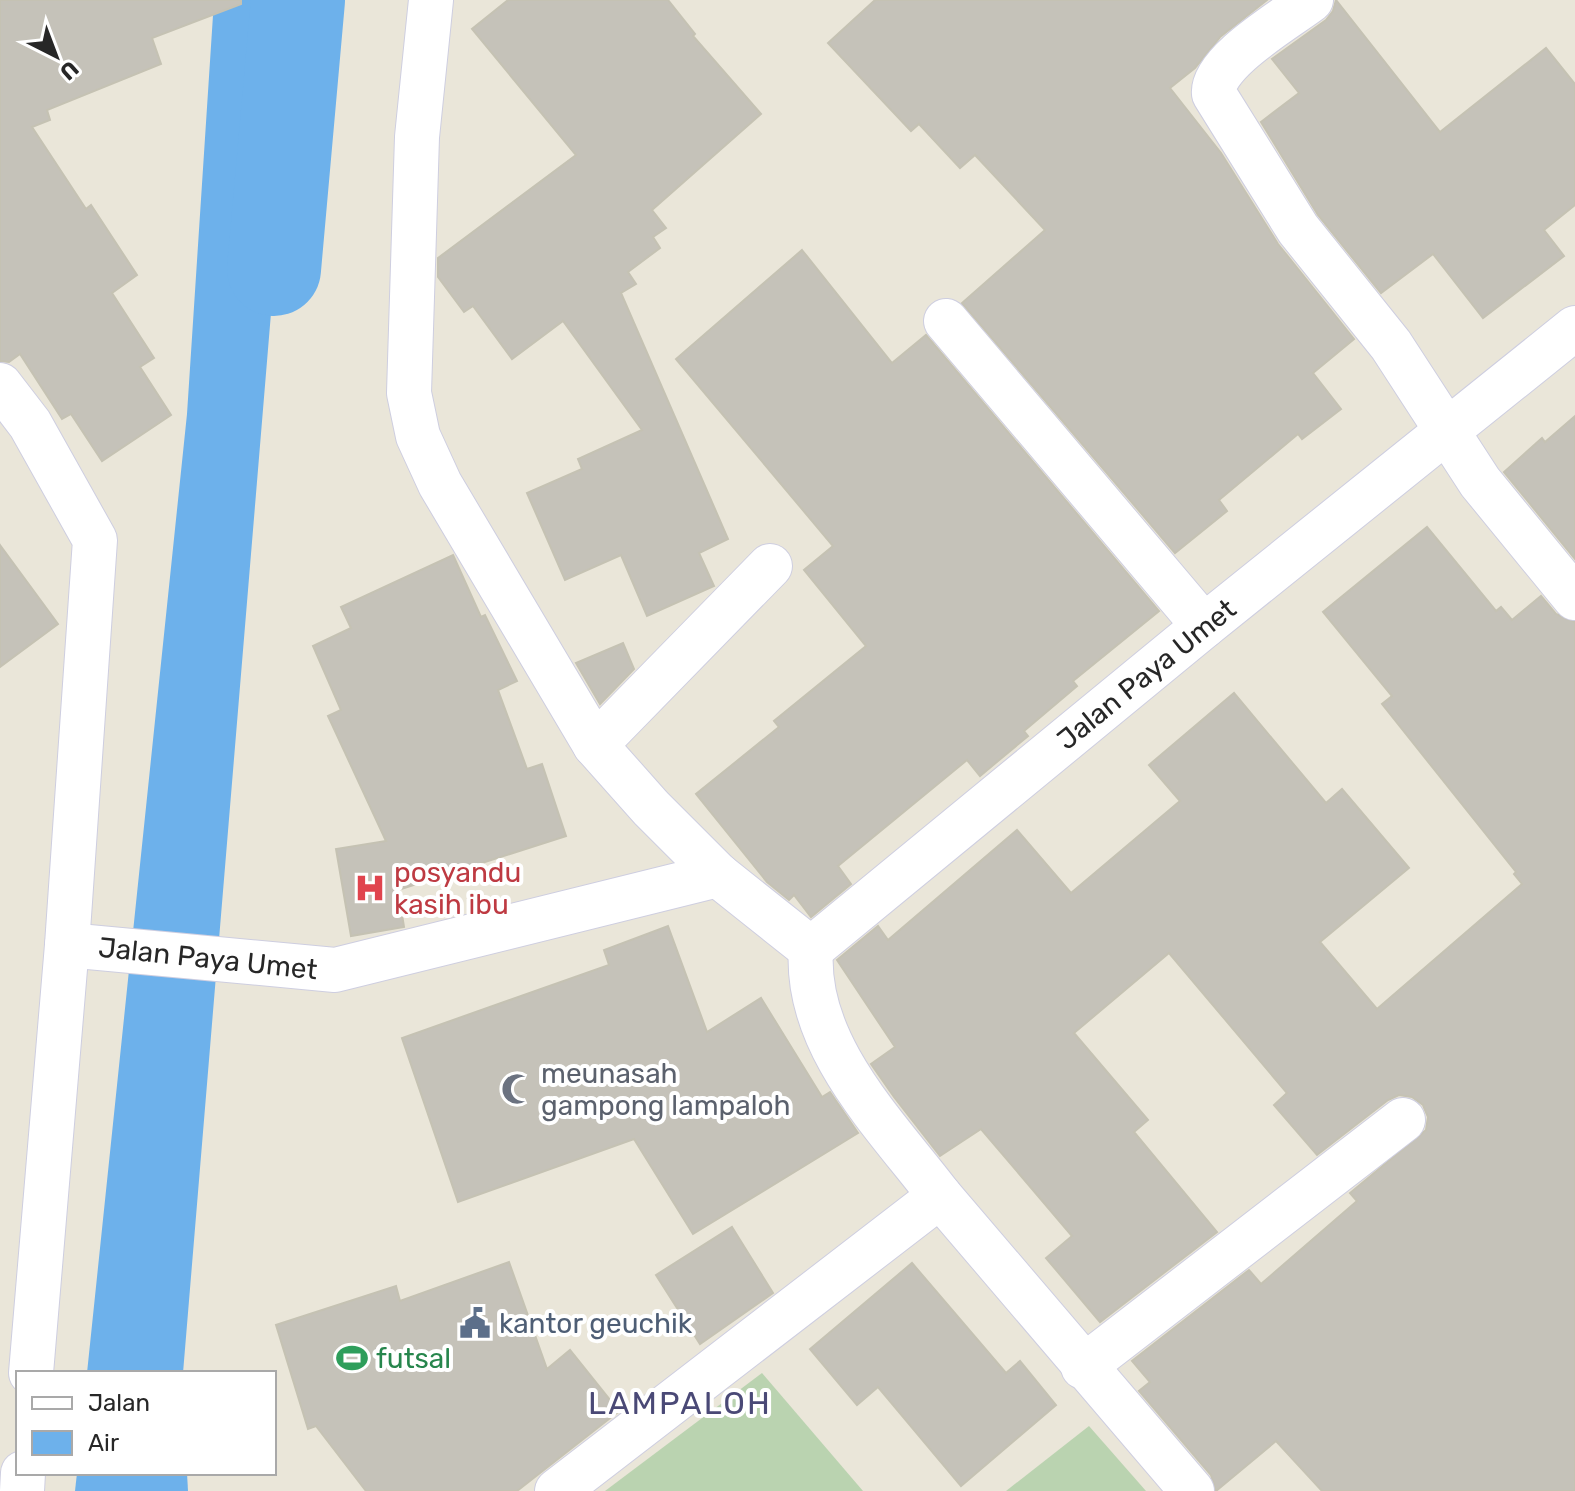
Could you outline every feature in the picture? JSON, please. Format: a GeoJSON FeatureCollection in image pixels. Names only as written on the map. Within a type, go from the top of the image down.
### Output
{"type":"FeatureCollection","features":[{"type":"Feature","properties":{"kind":"street"},"geometry":{"type":"LineString","coordinates":[[431,0],[417,137],[409,393],[418,436],[440,484],[595,745],[651,808],[718,875],[811,949],[809,974],[814,1004],[849,1076],[940,1196],[1192,1491]]}},
{"type":"Feature","properties":{"kind":"street"},"geometry":{"type":"LineString","coordinates":[[1311,0],[1223,66],[1212,84],[1214,94],[1298,229],[1391,345],[1480,482],[1575,598]]}},
{"type":"Feature","properties":{"kind":"street"},"geometry":{"type":"LineString","coordinates":[[946,321],[1204,626]]}},
{"type":"Feature","properties":{"kind":"street","name":"Jalan Paya Umet"},"geometry":{"type":"LineString","coordinates":[[811,949],[1204,626],[1575,328]]}},
{"type":"Feature","properties":{"kind":"street"},"geometry":{"type":"LineString","coordinates":[[0,385],[30,424],[95,540],[78,945]]}},
{"type":"Feature","properties":{"kind":"street"},"geometry":{"type":"LineString","coordinates":[[595,745],[770,566]]}},
{"type":"Feature","properties":{"kind":"street","name":"Jalan Paya Umet"},"geometry":{"type":"LineString","coordinates":[[31,1371],[78,945],[290,969],[358,967],[718,875]]}},
{"type":"Feature","properties":{"kind":"street"},"geometry":{"type":"LineString","coordinates":[[1083,1367],[1403,1120]]}},
{"type":"Feature","properties":{"kind":"street"},"geometry":{"type":"LineString","coordinates":[[557,1491],[940,1196]]}},
{"type":"Feature","properties":{"kind":"green space"},"geometry":{"type":"Polygon","coordinates":[[[762,1373],[863,1491],[605,1491],[762,1373]]]}},
{"type":"Feature","properties":{"kind":"green space"},"geometry":{"type":"Polygon","coordinates":[[[1089,1426],[1146,1491],[1006,1491],[1089,1426]]]}},
{"type":"Feature","properties":{"kind":"water"},"geometry":{"type":"Polygon","coordinates":[[[214,0],[297,0],[183,1371],[87,1371],[187,414],[214,0]]]}},
{"type":"Feature","properties":{"kind":"water"},"geometry":{"type":"Polygon","coordinates":[[[77,1475],[187,1475],[188,1491],[75,1491],[77,1475]]]}},
{"type":"Feature","properties":{"kind":"building"},"geometry":{"type":"Polygon","coordinates":[[[0,0],[241,0],[241,4],[152,38],[161,64],[47,110],[50,120],[32,127],[86,209],[91,205],[137,275],[112,293],[154,358],[140,367],[171,415],[102,461],[71,414],[62,419],[20,354],[9,362],[0,361],[0,0]]]}},
{"type":"Feature","properties":{"kind":"building"},"geometry":{"type":"Polygon","coordinates":[[[508,0],[668,0],[695,34],[693,36],[761,114],[652,210],[666,228],[653,237],[660,248],[628,272],[636,284],[621,293],[728,539],[699,553],[714,586],[647,616],[621,555],[565,580],[527,493],[582,469],[578,459],[642,430],[563,321],[512,359],[473,306],[464,312],[438,277],[438,258],[576,155],[472,29],[508,0]]]}},
{"type":"Feature","properties":{"kind":"building"},"geometry":{"type":"Polygon","coordinates":[[[875,0],[1267,0],[1220,37],[1195,68],[1170,88],[1221,153],[1278,244],[1354,339],[1313,373],[1341,409],[1302,439],[1298,434],[1219,500],[1227,511],[1175,553],[962,303],[1045,230],[975,155],[960,168],[919,124],[911,131],[828,43],[875,0]]]}},
{"type":"Feature","properties":{"kind":"building"},"geometry":{"type":"Polygon","coordinates":[[[1336,0],[1440,132],[1546,48],[1575,84],[1575,205],[1544,230],[1564,256],[1483,318],[1433,254],[1381,293],[1318,215],[1261,122],[1299,93],[1272,59],[1326,20],[1336,0]]]}},
{"type":"Feature","properties":{"kind":"building"},"geometry":{"type":"Polygon","coordinates":[[[802,250],[892,363],[926,335],[1159,611],[1073,681],[1077,686],[1024,731],[1028,736],[980,776],[967,760],[838,866],[851,884],[811,917],[794,895],[789,900],[767,882],[696,794],[779,727],[774,721],[866,646],[804,570],[833,546],[676,359],[802,250]]]}},
{"type":"Feature","properties":{"kind":"building"},"geometry":{"type":"Polygon","coordinates":[[[1575,416],[1575,559],[1504,472],[1542,438],[1545,442],[1575,416]]]}},
{"type":"Feature","properties":{"kind":"building"},"geometry":{"type":"Polygon","coordinates":[[[1427,527],[1496,611],[1501,607],[1512,620],[1541,596],[1556,614],[1575,622],[1575,1491],[1322,1491],[1276,1441],[1216,1491],[1211,1475],[1139,1391],[1150,1382],[1132,1361],[1249,1270],[1261,1284],[1357,1201],[1350,1193],[1426,1130],[1428,1117],[1423,1105],[1412,1097],[1399,1095],[1388,1100],[1317,1155],[1274,1105],[1287,1093],[1169,953],[1074,1033],[1148,1120],[1134,1132],[1217,1232],[1100,1322],[1046,1258],[1072,1236],[981,1129],[940,1156],[894,1097],[871,1064],[895,1047],[837,960],[878,926],[888,940],[1017,830],[1071,893],[1180,801],[1149,765],[1234,693],[1326,803],[1342,789],[1409,868],[1320,942],[1377,1009],[1522,884],[1514,874],[1516,872],[1382,704],[1392,696],[1323,612],[1427,527]]]}},
{"type":"Feature","properties":{"kind":"building"},"geometry":{"type":"Polygon","coordinates":[[[0,545],[58,624],[0,667],[0,545]]]}},
{"type":"Feature","properties":{"kind":"building"},"geometry":{"type":"Polygon","coordinates":[[[453,555],[481,617],[485,615],[517,681],[498,690],[527,769],[542,764],[566,836],[398,890],[404,927],[351,936],[336,849],[386,841],[328,716],[341,710],[313,646],[351,628],[341,607],[453,555]]]}},
{"type":"Feature","properties":{"kind":"building"},"geometry":{"type":"Polygon","coordinates":[[[623,643],[634,669],[600,704],[576,663],[623,643]]]}},
{"type":"Feature","properties":{"kind":"building"},"geometry":{"type":"Polygon","coordinates":[[[668,926],[707,1032],[761,998],[822,1097],[830,1092],[858,1133],[693,1234],[634,1139],[458,1202],[402,1038],[609,965],[604,950],[668,926]]]}},
{"type":"Feature","properties":{"kind":"building"},"geometry":{"type":"Polygon","coordinates":[[[732,1227],[773,1293],[700,1344],[656,1275],[732,1227]]]}},
{"type":"Feature","properties":{"kind":"building"},"geometry":{"type":"Polygon","coordinates":[[[509,1262],[547,1369],[570,1350],[619,1411],[517,1491],[366,1491],[316,1426],[308,1429],[276,1325],[396,1286],[400,1301],[509,1262]]]}},
{"type":"Feature","properties":{"kind":"building"},"geometry":{"type":"Polygon","coordinates":[[[912,1263],[1006,1373],[1020,1361],[1056,1405],[961,1486],[878,1387],[857,1405],[810,1349],[912,1263]]]}},
{"type":"Feature","properties":{"kind":"waterway"},"geometry":{"type":"LineString","coordinates":[[274,269],[298,0]]}},
{"type":"Feature","properties":{"kind":"place","name":"posyandu kasih ibu"},"geometry":{"type":"Point","coordinates":[370,888]}},
{"type":"Feature","properties":{"kind":"place","name":"meunasah gampong lampaloh"},"geometry":{"type":"Point","coordinates":[517,1089]}},
{"type":"Feature","properties":{"kind":"place","name":"kantor geuchik"},"geometry":{"type":"Point","coordinates":[475,1323]}},
{"type":"Feature","properties":{"kind":"place","name":"futsal"},"geometry":{"type":"Point","coordinates":[352,1358]}},
{"type":"Feature","properties":{"kind":"district","name":"LAMPALOH"},"geometry":{"type":"Point","coordinates":[680,1403]}}]}
